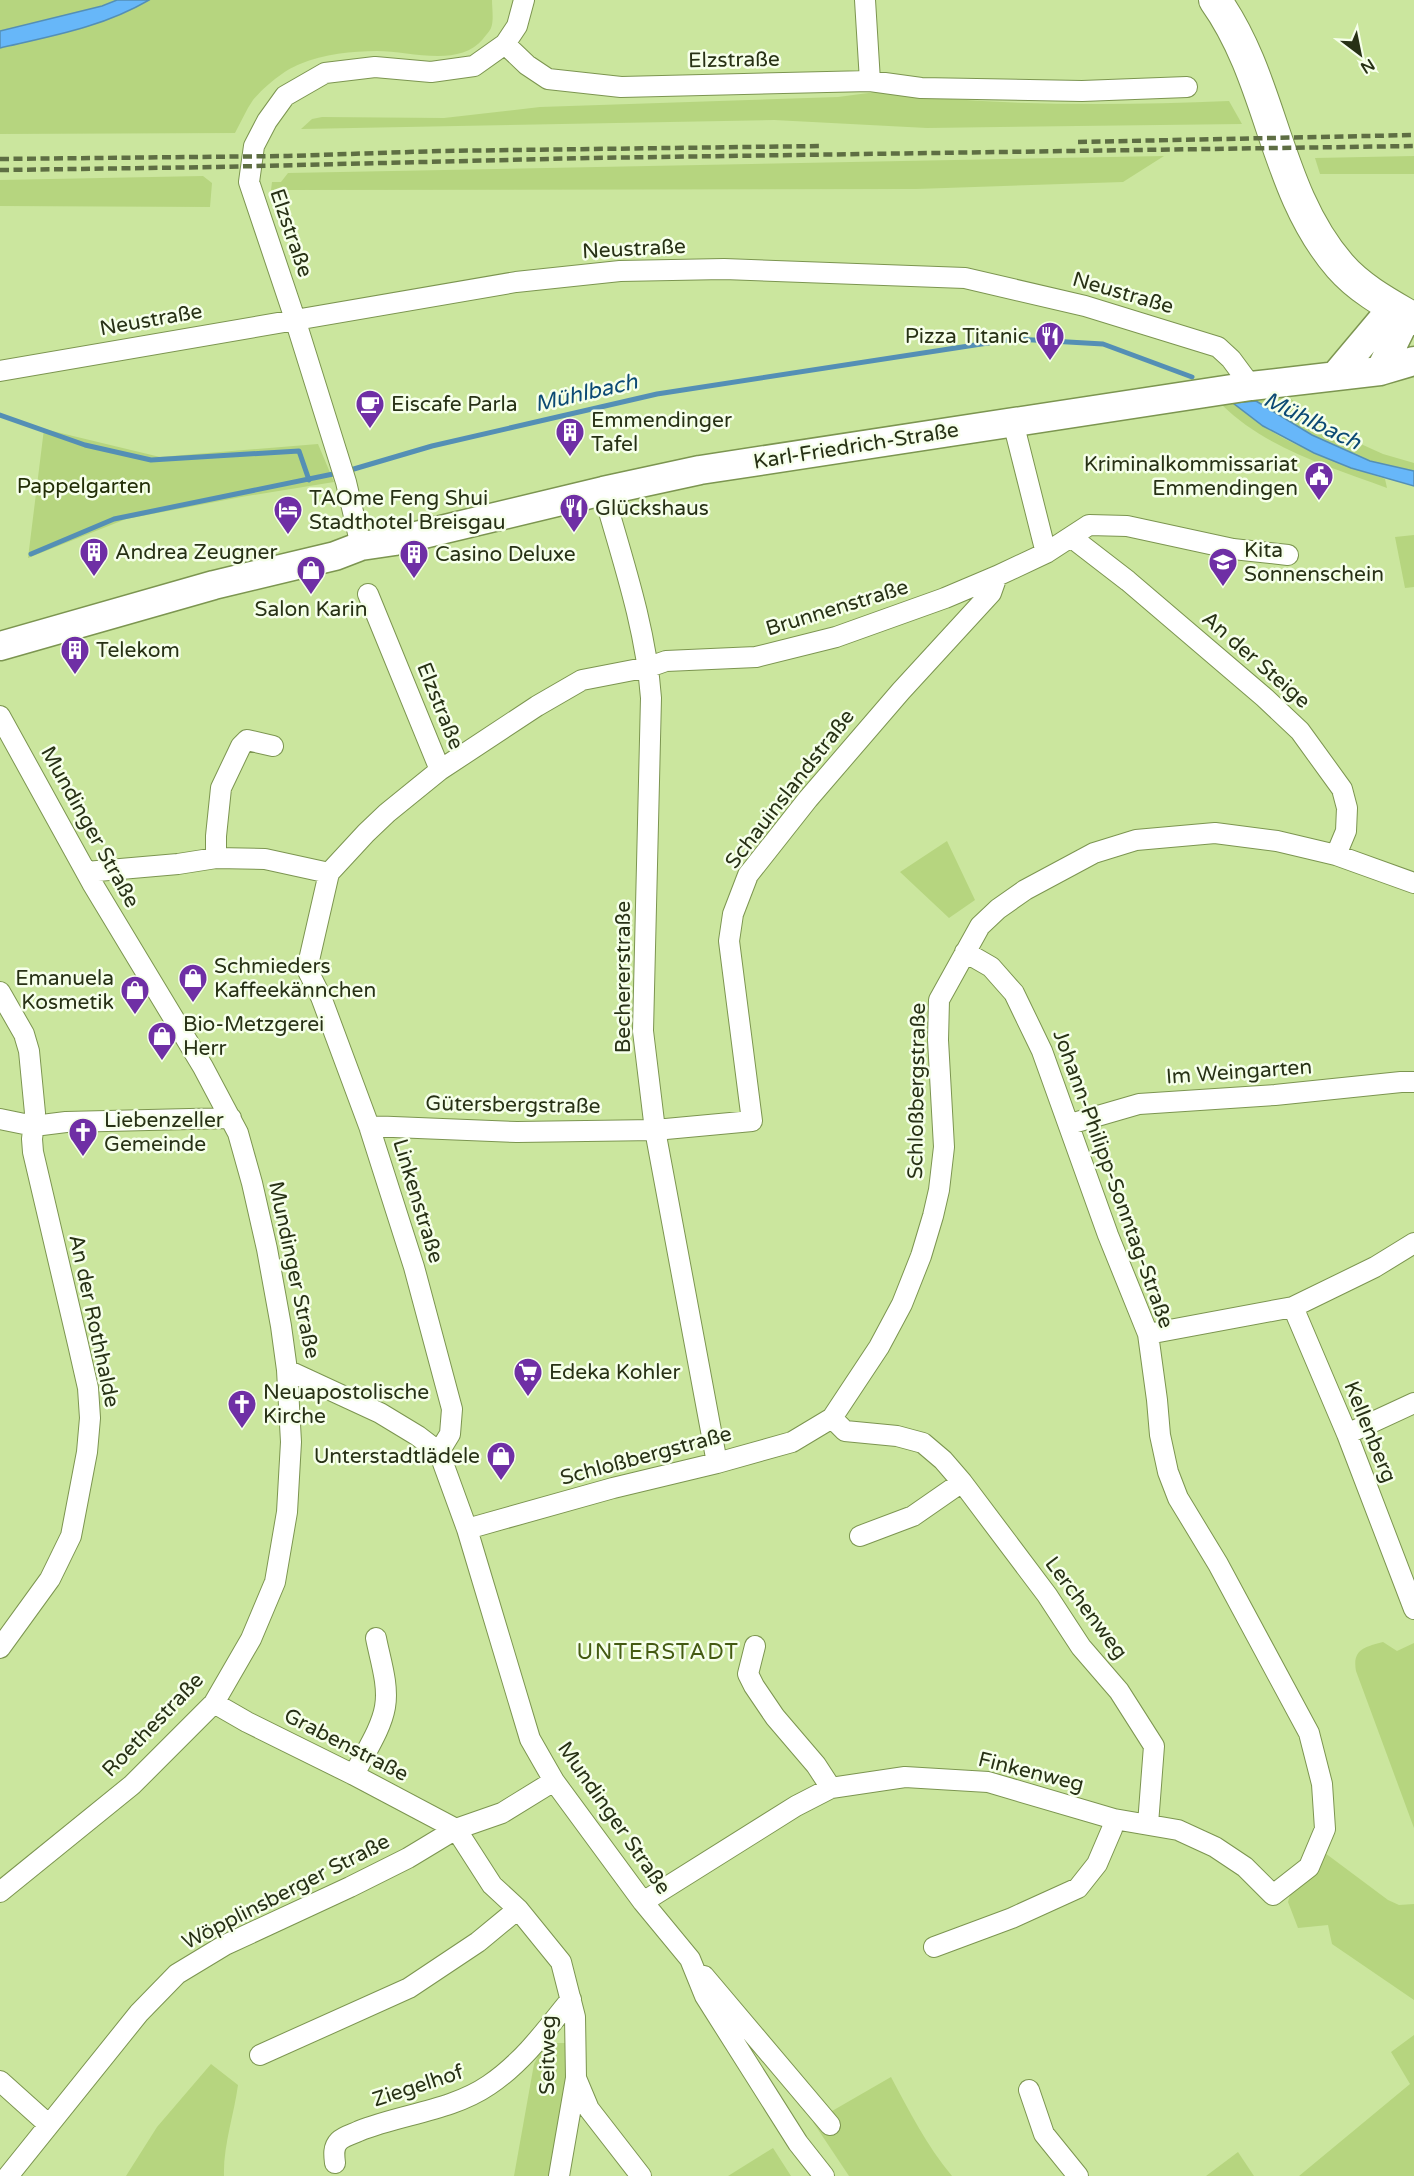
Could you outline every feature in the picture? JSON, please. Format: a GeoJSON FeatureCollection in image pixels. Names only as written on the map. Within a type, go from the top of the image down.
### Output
{"type":"FeatureCollection","features":[{"type":"Feature","properties":{"kind":"main road"},"geometry":{"type":"LineString","coordinates":[[1215,0],[1230,21],[1246,54],[1291,183],[1320,239],[1341,267],[1368,292],[1404,313]]}},
{"type":"Feature","properties":{"kind":"street","name":"Elzstraße"},"geometry":{"type":"LineString","coordinates":[[361,546],[346,482],[249,182],[254,146],[267,121],[285,96],[325,73],[375,66],[431,72],[474,66],[505,44],[518,26],[524,0]]}},
{"type":"Feature","properties":{"kind":"street"},"geometry":{"type":"LineString","coordinates":[[865,0],[870,81]]}},
{"type":"Feature","properties":{"kind":"street","name":"Elzstraße"},"geometry":{"type":"LineString","coordinates":[[505,44],[527,65],[548,79],[621,87],[870,81],[921,88],[1082,91],[1187,87]]}},
{"type":"Feature","properties":{"kind":"street","name":"Neustraße"},"geometry":{"type":"LineString","coordinates":[[0,371],[516,282],[620,271],[724,269],[965,278],[1085,306],[1218,347],[1231,359],[1251,386]]}},
{"type":"Feature","properties":{"kind":"street"},"geometry":{"type":"LineString","coordinates":[[1380,371],[1401,328],[1404,313]]}},
{"type":"Feature","properties":{"kind":"street"},"geometry":{"type":"LineString","coordinates":[[1335,376],[1404,313]]}},
{"type":"Feature","properties":{"kind":"street","name":"Karl-Friedrich-Straße"},"geometry":{"type":"LineString","coordinates":[[0,646],[214,585],[335,556],[361,546],[395,541],[700,470],[1251,386],[1380,371],[1414,361]]}},
{"type":"Feature","properties":{"kind":"street"},"geometry":{"type":"LineString","coordinates":[[1013,422],[1046,553]]}},
{"type":"Feature","properties":{"kind":"street","name":"Bechererstraße"},"geometry":{"type":"LineString","coordinates":[[603,491],[649,667],[651,698],[643,1031],[655,1130],[717,1463]]}},
{"type":"Feature","properties":{"kind":"street","name":"Brunnenstraße"},"geometry":{"type":"LineString","coordinates":[[329,873],[387,813],[440,770],[537,706],[582,680],[649,667],[666,661],[756,657],[836,637],[945,598],[997,576],[1046,553],[1089,525],[1127,526],[1233,549],[1288,555]]}},
{"type":"Feature","properties":{"kind":"street","name":"An der Steige"},"geometry":{"type":"LineString","coordinates":[[1071,537],[1136,587],[1300,731],[1342,789],[1347,808],[1346,831],[1336,855]]}},
{"type":"Feature","properties":{"kind":"street","name":"Schauinslandstraße"},"geometry":{"type":"LineString","coordinates":[[655,1130],[752,1121],[729,941],[733,914],[748,875],[808,799],[901,691],[991,593],[997,576]]}},
{"type":"Feature","properties":{"kind":"street","name":"Elzstraße"},"geometry":{"type":"LineString","coordinates":[[368,594],[440,770]]}},
{"type":"Feature","properties":{"kind":"street","name":"Mundinger Straße"},"geometry":{"type":"LineString","coordinates":[[0,716],[86,872],[203,1067],[238,1133],[262,1227],[287,1370],[380,1413],[439,1452],[467,1529],[530,1738],[554,1781],[643,1902],[830,2125]]}},
{"type":"Feature","properties":{"kind":"street"},"geometry":{"type":"LineString","coordinates":[[216,858],[221,788],[241,746],[247,740],[273,746]]}},
{"type":"Feature","properties":{"kind":"street","name":"Schloßbergstraße"},"geometry":{"type":"LineString","coordinates":[[467,1529],[613,1488],[792,1442],[832,1418],[879,1347],[902,1304],[921,1256],[933,1216],[939,1190],[944,1147],[938,1040],[939,1000],[980,926],[998,909],[1025,890],[1094,853],[1136,840],[1215,833],[1277,841],[1336,855],[1414,883]]}},
{"type":"Feature","properties":{"kind":"street"},"geometry":{"type":"LineString","coordinates":[[86,872],[178,864],[216,858],[265,859],[329,873]]}},
{"type":"Feature","properties":{"kind":"street","name":"Linkenstraße"},"geometry":{"type":"LineString","coordinates":[[329,873],[307,969],[321,997],[369,1126],[414,1267],[452,1409],[450,1434],[439,1452]]}},
{"type":"Feature","properties":{"kind":"street","name":"Johann-Philipp-Sonntag-Straße"},"geometry":{"type":"LineString","coordinates":[[965,952],[990,967],[1014,993],[1042,1051],[1108,1235],[1148,1334],[1160,1435],[1171,1480],[1185,1512],[1218,1564],[1308,1733],[1322,1784],[1325,1829],[1309,1867],[1273,1895]]}},
{"type":"Feature","properties":{"kind":"street","name":"An der Rothhalde"},"geometry":{"type":"LineString","coordinates":[[0,992],[24,1034],[29,1051],[35,1113],[33,1152],[88,1388],[90,1418],[88,1447],[71,1536],[51,1579],[0,1648]]}},
{"type":"Feature","properties":{"kind":"street","name":"Im Weingarten"},"geometry":{"type":"LineString","coordinates":[[1070,1124],[1139,1104],[1275,1095],[1414,1082]]}},
{"type":"Feature","properties":{"kind":"street"},"geometry":{"type":"LineString","coordinates":[[0,1119],[34,1126],[66,1122],[231,1118]]}},
{"type":"Feature","properties":{"kind":"street","name":"Gütersbergstraße"},"geometry":{"type":"LineString","coordinates":[[369,1126],[517,1132],[655,1130]]}},
{"type":"Feature","properties":{"kind":"street"},"geometry":{"type":"LineString","coordinates":[[1148,1334],[1293,1307],[1375,1267],[1414,1243]]}},
{"type":"Feature","properties":{"kind":"street","name":"Kellenberg"},"geometry":{"type":"LineString","coordinates":[[1293,1307],[1347,1434],[1414,1609]]}},
{"type":"Feature","properties":{"kind":"street","name":"Roethestraße"},"geometry":{"type":"LineString","coordinates":[[0,1892],[132,1785],[214,1703],[251,1640],[275,1582],[288,1512],[291,1442],[287,1370]]}},
{"type":"Feature","properties":{"kind":"street"},"geometry":{"type":"LineString","coordinates":[[1347,1434],[1414,1403]]}},
{"type":"Feature","properties":{"kind":"street","name":"Lerchenweg"},"geometry":{"type":"LineString","coordinates":[[832,1418],[845,1431],[897,1436],[923,1443],[943,1460],[962,1482],[1047,1595],[1081,1647],[1119,1691],[1154,1746],[1148,1824]]}},
{"type":"Feature","properties":{"kind":"street"},"geometry":{"type":"LineString","coordinates":[[860,1536],[913,1516],[962,1482]]}},
{"type":"Feature","properties":{"kind":"street"},"geometry":{"type":"LineString","coordinates":[[354,1775],[381,1720],[385,1706],[386,1692],[376,1638]]}},
{"type":"Feature","properties":{"kind":"street"},"geometry":{"type":"LineString","coordinates":[[755,1646],[748,1674],[754,1686],[775,1717],[816,1764],[831,1788]]}},
{"type":"Feature","properties":{"kind":"street","name":"Grabenstraße"},"geometry":{"type":"LineString","coordinates":[[214,1703],[456,1829]]}},
{"type":"Feature","properties":{"kind":"street","name":"Finkenweg"},"geometry":{"type":"LineString","coordinates":[[643,1902],[796,1806],[831,1788],[904,1777],[988,1782],[1114,1819],[1178,1830],[1215,1847],[1245,1867],[1273,1895]]}},
{"type":"Feature","properties":{"kind":"street","name":"Wöpplinsberger Straße"},"geometry":{"type":"LineString","coordinates":[[8,2176],[139,2013],[177,1974],[225,1945],[408,1858],[456,1829],[502,1813],[554,1781]]}},
{"type":"Feature","properties":{"kind":"street"},"geometry":{"type":"LineString","coordinates":[[934,1947],[1012,1918],[1078,1888],[1097,1864],[1114,1819]]}},
{"type":"Feature","properties":{"kind":"street","name":"Seitweg"},"geometry":{"type":"LineString","coordinates":[[456,1829],[492,1885],[518,1909],[561,1962],[575,2017],[576,2078],[559,2176]]}},
{"type":"Feature","properties":{"kind":"street"},"geometry":{"type":"LineString","coordinates":[[260,2055],[409,1988],[478,1942],[518,1909]]}},
{"type":"Feature","properties":{"kind":"street","name":"Mundinger Straße"},"geometry":{"type":"LineString","coordinates":[[690,1959],[705,1996],[798,2143],[824,2176]]}},
{"type":"Feature","properties":{"kind":"street","name":"Ziegelhof"},"geometry":{"type":"LineString","coordinates":[[335,2163],[334,2147],[340,2140],[368,2128],[454,2102],[491,2084],[538,2040],[571,1999]]}},
{"type":"Feature","properties":{"kind":"street"},"geometry":{"type":"LineString","coordinates":[[576,2078],[589,2109],[641,2176]]}},
{"type":"Feature","properties":{"kind":"street"},"geometry":{"type":"LineString","coordinates":[[0,2081],[49,2125]]}},
{"type":"Feature","properties":{"kind":"street"},"geometry":{"type":"LineString","coordinates":[[1029,2090],[1044,2134],[1078,2176]]}},
{"type":"Feature","properties":{"kind":"green space"},"geometry":{"type":"Polygon","coordinates":[[[0,0],[117,0],[102,6],[0,31],[0,0]]]}},
{"type":"Feature","properties":{"kind":"green space"},"geometry":{"type":"Polygon","coordinates":[[[149,0],[492,0],[493,18],[492,25],[483,39],[473,48],[461,53],[433,56],[377,51],[358,52],[319,58],[287,70],[253,100],[235,133],[0,134],[0,48],[95,24],[149,0]]]}},
{"type":"Feature","properties":{"kind":"green space"},"geometry":{"type":"Polygon","coordinates":[[[876,92],[964,100],[1052,104],[1229,101],[1242,124],[927,128],[774,120],[301,129],[312,119],[322,117],[444,118],[540,107],[838,97],[876,92]]]}},
{"type":"Feature","properties":{"kind":"green space"},"geometry":{"type":"Polygon","coordinates":[[[1164,156],[1123,182],[916,189],[271,190],[272,182],[281,182],[288,173],[1164,156]]]}},
{"type":"Feature","properties":{"kind":"green space"},"geometry":{"type":"Polygon","coordinates":[[[1414,156],[1414,174],[1320,174],[1315,158],[1414,156]]]}},
{"type":"Feature","properties":{"kind":"green space"},"geometry":{"type":"Polygon","coordinates":[[[203,176],[212,183],[210,207],[0,206],[0,180],[203,176]]]}},
{"type":"Feature","properties":{"kind":"green space"},"geometry":{"type":"Polygon","coordinates":[[[1289,397],[1321,426],[1383,454],[1414,463],[1414,471],[1370,462],[1312,435],[1256,401],[1289,397]]]}},
{"type":"Feature","properties":{"kind":"green space"},"geometry":{"type":"Polygon","coordinates":[[[1233,403],[1258,423],[1290,442],[1338,463],[1385,479],[1387,488],[1321,464],[1279,445],[1240,420],[1222,405],[1233,403]]]}},
{"type":"Feature","properties":{"kind":"green space","name":"Pappelgarten"},"geometry":{"type":"Polygon","coordinates":[[[44,429],[160,457],[318,444],[334,482],[126,519],[28,558],[44,429]]]}},
{"type":"Feature","properties":{"kind":"green space"},"geometry":{"type":"Polygon","coordinates":[[[1414,535],[1414,587],[1405,588],[1395,537],[1414,535]]]}},
{"type":"Feature","properties":{"kind":"green space"},"geometry":{"type":"Polygon","coordinates":[[[947,841],[975,900],[949,918],[900,872],[947,841]]]}},
{"type":"Feature","properties":{"kind":"green space"},"geometry":{"type":"Polygon","coordinates":[[[1383,1642],[1397,1651],[1414,1643],[1414,1828],[1356,1671],[1358,1653],[1383,1642]]]}},
{"type":"Feature","properties":{"kind":"green space"},"geometry":{"type":"Polygon","coordinates":[[[1325,1853],[1388,1900],[1399,1905],[1414,1904],[1414,2000],[1332,1944],[1328,1925],[1298,1928],[1288,1902],[1290,1895],[1307,1878],[1325,1853]]]}},
{"type":"Feature","properties":{"kind":"green space"},"geometry":{"type":"Polygon","coordinates":[[[1414,2035],[1414,2176],[1299,2176],[1410,2084],[1391,2052],[1414,2035]]]}},
{"type":"Feature","properties":{"kind":"green space"},"geometry":{"type":"Polygon","coordinates":[[[552,2043],[566,2043],[568,2048],[567,2089],[553,2176],[514,2176],[534,2064],[540,2053],[552,2043]]]}},
{"type":"Feature","properties":{"kind":"green space"},"geometry":{"type":"Polygon","coordinates":[[[211,2064],[238,2085],[227,2142],[224,2176],[126,2176],[157,2127],[211,2064]]]}},
{"type":"Feature","properties":{"kind":"green space"},"geometry":{"type":"Polygon","coordinates":[[[891,2077],[926,2140],[952,2176],[849,2176],[813,2122],[891,2077]]]}},
{"type":"Feature","properties":{"kind":"green space"},"geometry":{"type":"Polygon","coordinates":[[[773,2148],[791,2176],[728,2176],[773,2148]]]}},
{"type":"Feature","properties":{"kind":"green space"},"geometry":{"type":"Polygon","coordinates":[[[1238,2152],[1254,2176],[1206,2176],[1238,2152]]]}},
{"type":"Feature","properties":{"kind":"water"},"geometry":{"type":"Polygon","coordinates":[[[117,0],[149,0],[95,24],[0,48],[0,31],[102,6],[117,0]]]}},
{"type":"Feature","properties":{"kind":"water"},"geometry":{"type":"Polygon","coordinates":[[[1256,401],[1312,435],[1370,461],[1414,471],[1414,486],[1351,468],[1314,453],[1263,426],[1233,403],[1256,401]]]}},
{"type":"Feature","properties":{"kind":"waterway","name":"Mühlbach"},"geometry":{"type":"LineString","coordinates":[[347,471],[432,446],[657,394],[1014,339],[1103,344],[1192,377]]}},
{"type":"Feature","properties":{"kind":"waterway"},"geometry":{"type":"LineString","coordinates":[[0,415],[85,445],[151,460],[299,451],[309,480]]}},
{"type":"Feature","properties":{"kind":"waterway","name":"Mühlbach"},"geometry":{"type":"LineString","coordinates":[[31,554],[114,519],[338,473]]}},
{"type":"Feature","properties":{"kind":"railway"},"geometry":{"type":"LineString","coordinates":[[1078,142],[1414,135]]}},
{"type":"Feature","properties":{"kind":"railway"},"geometry":{"type":"LineString","coordinates":[[0,159],[823,146]]}},
{"type":"Feature","properties":{"kind":"railway"},"geometry":{"type":"LineString","coordinates":[[0,170],[588,158],[1414,146]]}},
{"type":"Feature","properties":{"kind":"place","name":"Pizza Titanic"},"geometry":{"type":"Point","coordinates":[1050,362]}},
{"type":"Feature","properties":{"kind":"place","name":"Eiscafe Parla"},"geometry":{"type":"Point","coordinates":[370,430]}},
{"type":"Feature","properties":{"kind":"place","name":"Emmendinger Tafel"},"geometry":{"type":"Point","coordinates":[570,458]}},
{"type":"Feature","properties":{"kind":"place","name":"Kriminalkommissariat Emmendingen"},"geometry":{"type":"Point","coordinates":[1319,502]}},
{"type":"Feature","properties":{"kind":"place","name":"Glückshaus"},"geometry":{"type":"Point","coordinates":[574,534]}},
{"type":"Feature","properties":{"kind":"place","name":"TAOme Feng Shui Stadthotel Breisgau"},"geometry":{"type":"Point","coordinates":[288,536]}},
{"type":"Feature","properties":{"kind":"place","name":"Andrea Zeugner"},"geometry":{"type":"Point","coordinates":[94,578]}},
{"type":"Feature","properties":{"kind":"place","name":"Casino Deluxe"},"geometry":{"type":"Point","coordinates":[414,580]}},
{"type":"Feature","properties":{"kind":"place","name":"Kita Sonnenschein"},"geometry":{"type":"Point","coordinates":[1223,588]}},
{"type":"Feature","properties":{"kind":"place","name":"Salon Karin"},"geometry":{"type":"Point","coordinates":[311,596]}},
{"type":"Feature","properties":{"kind":"place","name":"Telekom"},"geometry":{"type":"Point","coordinates":[75,676]}},
{"type":"Feature","properties":{"kind":"place","name":"Schmieders Kaffeekännchen"},"geometry":{"type":"Point","coordinates":[193,1004]}},
{"type":"Feature","properties":{"kind":"place","name":"Emanuela Kosmetik"},"geometry":{"type":"Point","coordinates":[135,1016]}},
{"type":"Feature","properties":{"kind":"place","name":"Bio-Metzgerei Herr"},"geometry":{"type":"Point","coordinates":[162,1062]}},
{"type":"Feature","properties":{"kind":"place","name":"Liebenzeller Gemeinde"},"geometry":{"type":"Point","coordinates":[83,1158]}},
{"type":"Feature","properties":{"kind":"place","name":"Edeka Kohler"},"geometry":{"type":"Point","coordinates":[528,1398]}},
{"type":"Feature","properties":{"kind":"place","name":"Neuapostolische Kirche"},"geometry":{"type":"Point","coordinates":[242,1430]}},
{"type":"Feature","properties":{"kind":"place","name":"Unterstadtlädele"},"geometry":{"type":"Point","coordinates":[501,1482]}},
{"type":"Feature","properties":{"kind":"district","name":"UNTERSTADT"},"geometry":{"type":"Point","coordinates":[658,1652]}}]}
